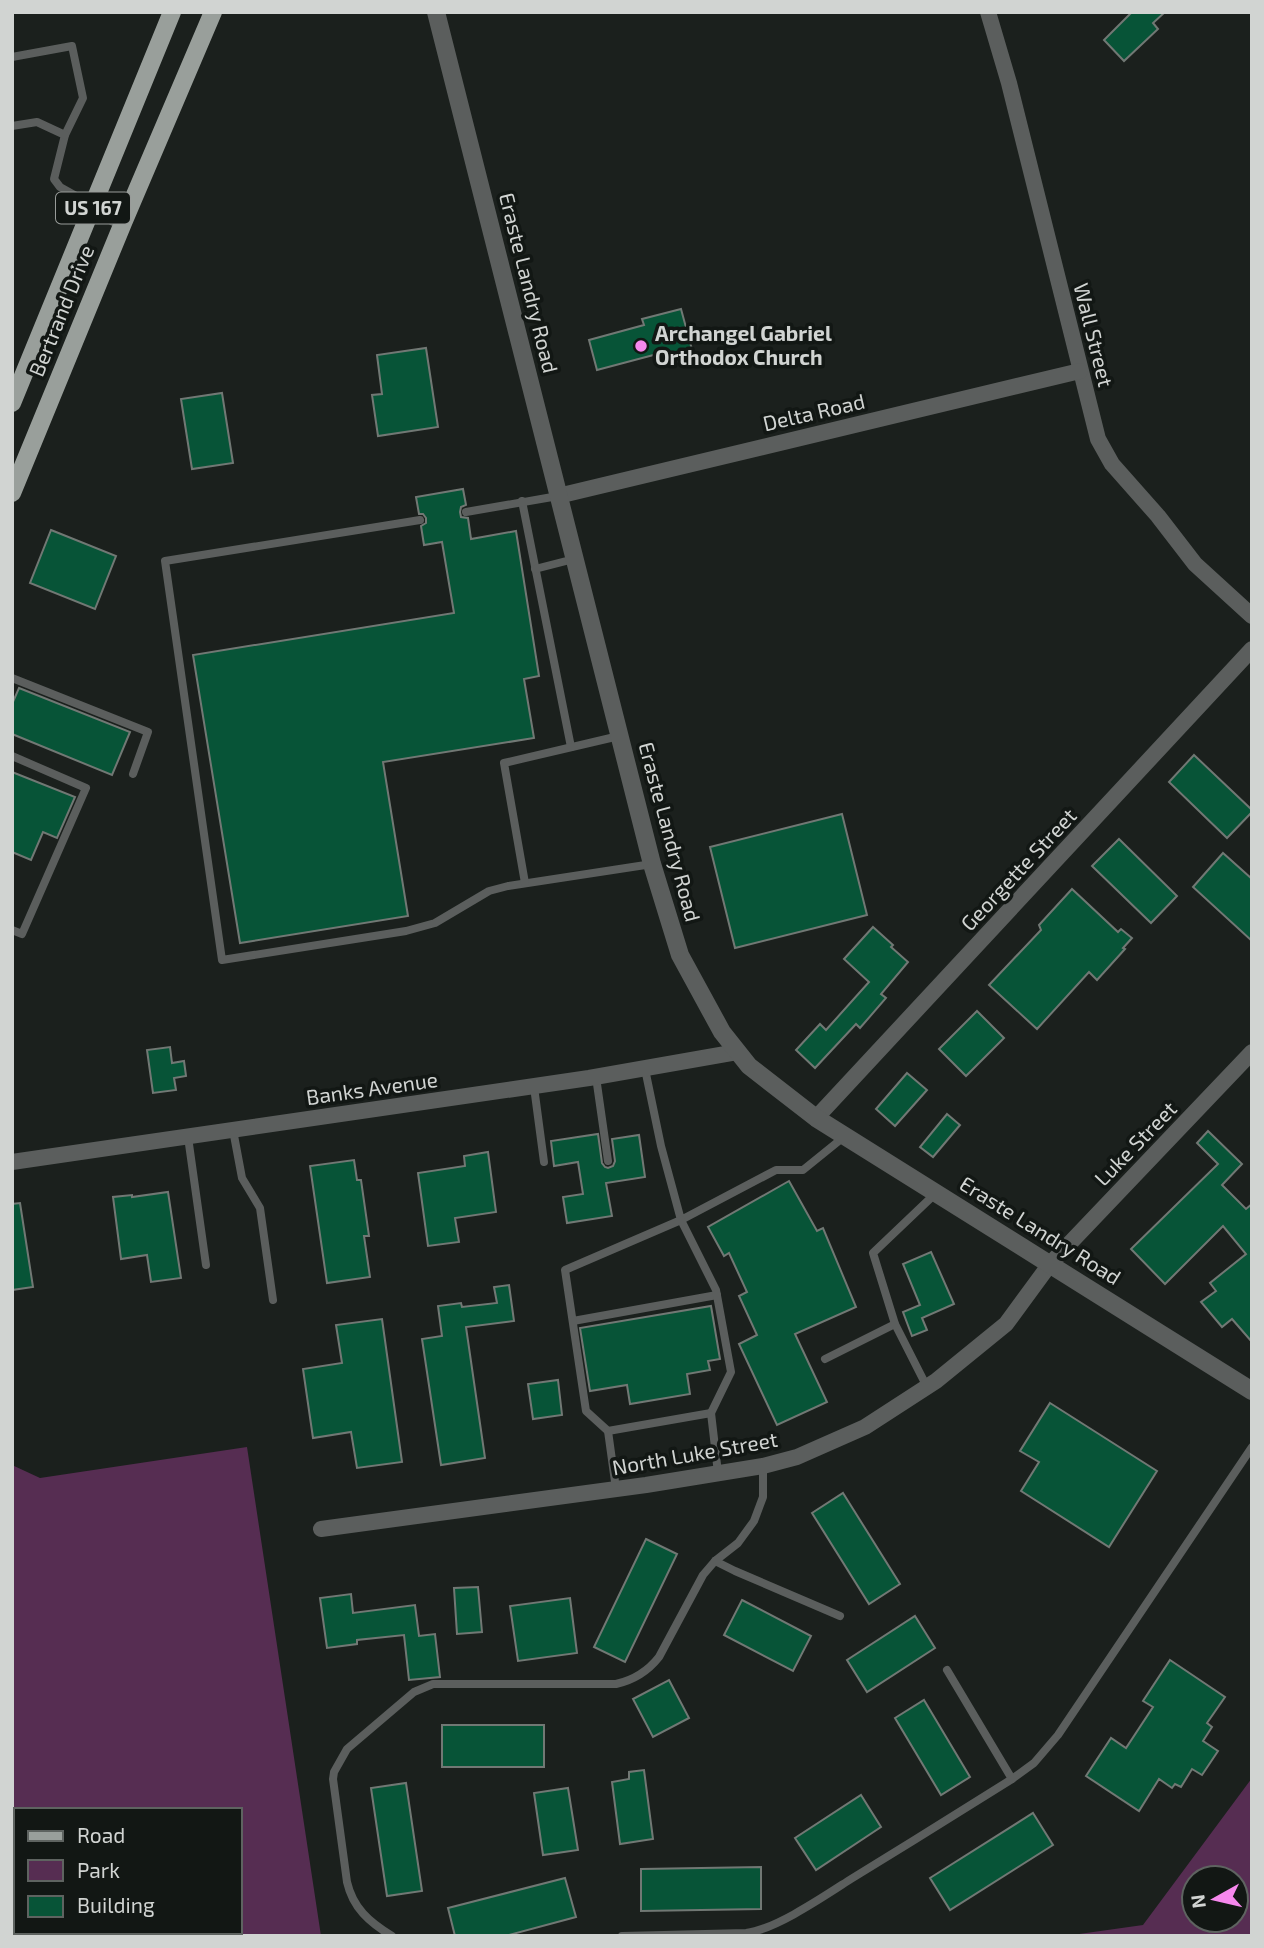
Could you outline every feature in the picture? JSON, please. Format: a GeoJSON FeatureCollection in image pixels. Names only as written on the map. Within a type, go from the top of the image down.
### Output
{"type":"FeatureCollection","features":[{"type":"Feature","properties":{"kind":"main road","name":"Bertrand Drive"},"geometry":{"type":"LineString","coordinates":[[12,403],[172,12]]}},
{"type":"Feature","properties":{"kind":"main road","name":"Bertrand Drive"},"geometry":{"type":"LineString","coordinates":[[12,494],[212,12]]}},
{"type":"Feature","properties":{"kind":"street","name":"Eraste Landry Road"},"geometry":{"type":"LineString","coordinates":[[436,12],[652,864],[680,955],[722,1032],[762,1078],[816,1118],[1252,1391]]}},
{"type":"Feature","properties":{"kind":"street","name":"Wall Street"},"geometry":{"type":"LineString","coordinates":[[988,12],[1009,83],[1094,427],[1104,452],[1195,564],[1252,616]]}},
{"type":"Feature","properties":{"kind":"street"},"geometry":{"type":"LineString","coordinates":[[94,206],[123,223]]}},
{"type":"Feature","properties":{"kind":"street","name":"Delta Road"},"geometry":{"type":"LineString","coordinates":[[558,496],[1080,371]]}},
{"type":"Feature","properties":{"kind":"street","name":"Georgette Street"},"geometry":{"type":"LineString","coordinates":[[816,1118],[1252,649]]}},
{"type":"Feature","properties":{"kind":"street","name":"Banks Avenue"},"geometry":{"type":"LineString","coordinates":[[12,1162],[534,1087],[737,1052]]}},
{"type":"Feature","properties":{"kind":"street","name":"Luke Street"},"geometry":{"type":"LineString","coordinates":[[1050,1264],[1252,1052]]}},
{"type":"Feature","properties":{"kind":"street","name":"North Luke Street"},"geometry":{"type":"LineString","coordinates":[[321,1529],[616,1489],[764,1466],[797,1457],[865,1427],[927,1387],[1006,1324],[1050,1264]]}},
{"type":"Feature","properties":{"kind":"lane"},"geometry":{"type":"LineString","coordinates":[[12,57],[72,46],[83,98],[65,135],[54,179],[60,187],[94,206]]}},
{"type":"Feature","properties":{"kind":"lane"},"geometry":{"type":"LineString","coordinates":[[12,126],[37,122],[65,135]]}},
{"type":"Feature","properties":{"kind":"lane"},"geometry":{"type":"LineString","coordinates":[[466,512],[558,496]]}},
{"type":"Feature","properties":{"kind":"lane"},"geometry":{"type":"LineString","coordinates":[[522,501],[571,747]]}},
{"type":"Feature","properties":{"kind":"lane"},"geometry":{"type":"LineString","coordinates":[[420,520],[165,561],[222,960],[406,931],[435,923],[489,891],[652,864]]}},
{"type":"Feature","properties":{"kind":"lane"},"geometry":{"type":"LineString","coordinates":[[535,569],[574,559]]}},
{"type":"Feature","properties":{"kind":"lane"},"geometry":{"type":"LineString","coordinates":[[12,678],[148,732],[133,774]]}},
{"type":"Feature","properties":{"kind":"lane"},"geometry":{"type":"LineString","coordinates":[[525,883],[504,763],[619,736]]}},
{"type":"Feature","properties":{"kind":"lane"},"geometry":{"type":"LineString","coordinates":[[12,756],[86,788],[22,934],[12,930]]}},
{"type":"Feature","properties":{"kind":"lane"},"geometry":{"type":"LineString","coordinates":[[645,1069],[661,1146],[681,1220],[716,1295],[731,1372],[711,1413],[719,1473]]}},
{"type":"Feature","properties":{"kind":"lane"},"geometry":{"type":"LineString","coordinates":[[596,1077],[608,1161]]}},
{"type":"Feature","properties":{"kind":"lane"},"geometry":{"type":"LineString","coordinates":[[534,1087],[544,1162]]}},
{"type":"Feature","properties":{"kind":"lane"},"geometry":{"type":"LineString","coordinates":[[233,1130],[242,1178],[260,1208],[273,1300]]}},
{"type":"Feature","properties":{"kind":"lane"},"geometry":{"type":"LineString","coordinates":[[188,1136],[206,1265]]}},
{"type":"Feature","properties":{"kind":"lane"},"geometry":{"type":"LineString","coordinates":[[616,1489],[608,1432],[586,1411],[565,1270],[681,1220],[776,1170],[803,1170],[845,1136]]}},
{"type":"Feature","properties":{"kind":"lane"},"geometry":{"type":"LineString","coordinates":[[927,1387],[895,1324],[873,1252],[936,1193]]}},
{"type":"Feature","properties":{"kind":"lane"},"geometry":{"type":"LineString","coordinates":[[573,1321],[716,1295]]}},
{"type":"Feature","properties":{"kind":"lane"},"geometry":{"type":"LineString","coordinates":[[825,1359],[895,1324]]}},
{"type":"Feature","properties":{"kind":"lane"},"geometry":{"type":"LineString","coordinates":[[608,1432],[711,1413]]}},
{"type":"Feature","properties":{"kind":"lane"},"geometry":{"type":"LineString","coordinates":[[622,1936],[747,1933],[770,1926],[825,1895],[1034,1763],[1058,1735],[1252,1447]]}},
{"type":"Feature","properties":{"kind":"lane"},"geometry":{"type":"LineString","coordinates":[[392,1936],[362,1913],[349,1892],[333,1779],[347,1749],[414,1692],[433,1684],[616,1684],[637,1677],[659,1657],[699,1580],[715,1561],[738,1543],[754,1521],[764,1497],[764,1466]]}},
{"type":"Feature","properties":{"kind":"lane"},"geometry":{"type":"LineString","coordinates":[[715,1561],[840,1616]]}},
{"type":"Feature","properties":{"kind":"lane"},"geometry":{"type":"LineString","coordinates":[[947,1670],[1012,1779]]}},
{"type":"Feature","properties":{"kind":"green space"},"geometry":{"type":"Polygon","coordinates":[[[247,1447],[321,1936],[88,1934],[242,1934],[242,1808],[14,1808],[14,1874],[12,1873],[12,1465],[40,1478],[247,1447]]]}},
{"type":"Feature","properties":{"kind":"green space"},"geometry":{"type":"Polygon","coordinates":[[[1252,1778],[1252,1936],[1065,1936],[1143,1925],[1180,1875],[1180,1934],[1250,1934],[1250,1864],[1188,1864],[1252,1778]]]}},
{"type":"Feature","properties":{"kind":"building"},"geometry":{"type":"Polygon","coordinates":[[[1132,12],[1165,12],[1153,23],[1158,29],[1124,61],[1104,40],[1132,12]]]}},
{"type":"Feature","properties":{"kind":"building","name":"Archangel Gabriel Orthodox Church"},"geometry":{"type":"Polygon","coordinates":[[[681,309],[694,357],[664,365],[661,353],[597,370],[589,340],[644,325],[642,319],[681,309]]]}},
{"type":"Feature","properties":{"kind":"building"},"geometry":{"type":"Polygon","coordinates":[[[426,348],[438,427],[378,436],[372,395],[382,394],[377,355],[426,348]]]}},
{"type":"Feature","properties":{"kind":"building"},"geometry":{"type":"Polygon","coordinates":[[[222,393],[233,463],[192,469],[181,399],[222,393]]]}},
{"type":"Feature","properties":{"kind":"building"},"geometry":{"type":"Polygon","coordinates":[[[463,489],[466,505],[461,507],[460,512],[461,517],[468,518],[471,539],[516,531],[539,676],[524,679],[534,738],[383,762],[408,916],[240,943],[193,655],[454,613],[442,542],[424,545],[421,526],[426,523],[426,518],[419,514],[416,497],[463,489]]]}},
{"type":"Feature","properties":{"kind":"building"},"geometry":{"type":"Polygon","coordinates":[[[51,530],[116,556],[95,609],[30,583],[51,530]]]}},
{"type":"Feature","properties":{"kind":"building"},"geometry":{"type":"Polygon","coordinates":[[[19,688],[130,732],[112,775],[12,734],[12,704],[19,688]]]}},
{"type":"Feature","properties":{"kind":"building"},"geometry":{"type":"Polygon","coordinates":[[[1194,755],[1252,810],[1227,838],[1169,782],[1194,755]]]}},
{"type":"Feature","properties":{"kind":"building"},"geometry":{"type":"Polygon","coordinates":[[[12,772],[75,797],[57,838],[43,832],[31,860],[12,852],[12,772]]]}},
{"type":"Feature","properties":{"kind":"building"},"geometry":{"type":"Polygon","coordinates":[[[842,814],[867,915],[735,948],[710,847],[842,814]]]}},
{"type":"Feature","properties":{"kind":"building"},"geometry":{"type":"Polygon","coordinates":[[[1119,839],[1177,896],[1151,923],[1092,866],[1119,839]]]}},
{"type":"Feature","properties":{"kind":"building"},"geometry":{"type":"Polygon","coordinates":[[[1223,853],[1252,879],[1252,941],[1193,887],[1223,853]]]}},
{"type":"Feature","properties":{"kind":"building"},"geometry":{"type":"Polygon","coordinates":[[[1072,889],[1118,932],[1121,929],[1132,938],[1097,980],[1089,972],[1037,1029],[989,985],[1041,930],[1039,925],[1072,889]]]}},
{"type":"Feature","properties":{"kind":"building"},"geometry":{"type":"Polygon","coordinates":[[[873,927],[908,962],[881,994],[886,998],[860,1028],[856,1024],[815,1068],[796,1050],[820,1024],[826,1030],[869,982],[844,959],[873,927]]]}},
{"type":"Feature","properties":{"kind":"building"},"geometry":{"type":"Polygon","coordinates":[[[977,1011],[1004,1038],[966,1076],[939,1049],[977,1011]]]}},
{"type":"Feature","properties":{"kind":"building"},"geometry":{"type":"Polygon","coordinates":[[[170,1047],[172,1063],[184,1061],[186,1076],[174,1078],[176,1090],[153,1093],[147,1050],[170,1047]]]}},
{"type":"Feature","properties":{"kind":"building"},"geometry":{"type":"Polygon","coordinates":[[[907,1073],[927,1090],[895,1126],[876,1109],[907,1073]]]}},
{"type":"Feature","properties":{"kind":"building"},"geometry":{"type":"Polygon","coordinates":[[[947,1114],[960,1125],[933,1157],[920,1147],[947,1114]]]}},
{"type":"Feature","properties":{"kind":"building"},"geometry":{"type":"Polygon","coordinates":[[[1208,1131],[1242,1164],[1222,1185],[1246,1209],[1252,1204],[1252,1342],[1232,1319],[1222,1327],[1201,1302],[1216,1291],[1210,1283],[1246,1254],[1223,1226],[1165,1284],[1131,1249],[1218,1164],[1197,1143],[1208,1131]]]}},
{"type":"Feature","properties":{"kind":"building"},"geometry":{"type":"Polygon","coordinates":[[[598,1134],[602,1163],[608,1168],[613,1166],[615,1161],[612,1139],[639,1135],[645,1177],[606,1183],[612,1216],[567,1223],[563,1197],[583,1194],[578,1162],[554,1166],[551,1141],[598,1134]]]}},
{"type":"Feature","properties":{"kind":"building"},"geometry":{"type":"Polygon","coordinates":[[[488,1152],[496,1212],[455,1218],[459,1242],[428,1246],[418,1173],[465,1166],[464,1156],[488,1152]]]}},
{"type":"Feature","properties":{"kind":"building"},"geometry":{"type":"Polygon","coordinates":[[[354,1160],[357,1180],[361,1180],[369,1236],[364,1236],[370,1277],[327,1283],[310,1166],[354,1160]]]}},
{"type":"Feature","properties":{"kind":"building"},"geometry":{"type":"Polygon","coordinates":[[[789,1181],[817,1231],[823,1228],[856,1307],[795,1334],[827,1402],[777,1425],[739,1344],[757,1335],[739,1296],[747,1292],[729,1253],[724,1256],[708,1227],[789,1181]]]}},
{"type":"Feature","properties":{"kind":"building"},"geometry":{"type":"Polygon","coordinates":[[[168,1192],[181,1278],[151,1282],[147,1255],[121,1259],[113,1197],[168,1192]]]}},
{"type":"Feature","properties":{"kind":"building"},"geometry":{"type":"Polygon","coordinates":[[[20,1203],[33,1287],[12,1290],[12,1204],[20,1203]]]}},
{"type":"Feature","properties":{"kind":"building"},"geometry":{"type":"Polygon","coordinates":[[[931,1252],[954,1304],[922,1318],[927,1330],[912,1336],[903,1312],[920,1305],[903,1264],[931,1252]]]}},
{"type":"Feature","properties":{"kind":"building"},"geometry":{"type":"Polygon","coordinates":[[[509,1285],[514,1321],[466,1327],[485,1458],[441,1465],[422,1339],[442,1336],[438,1306],[461,1303],[462,1307],[497,1303],[494,1287],[509,1285]]]}},
{"type":"Feature","properties":{"kind":"building"},"geometry":{"type":"Polygon","coordinates":[[[711,1306],[720,1359],[708,1361],[710,1370],[687,1374],[690,1394],[630,1404],[627,1385],[590,1391],[580,1328],[711,1306]]]}},
{"type":"Feature","properties":{"kind":"building"},"geometry":{"type":"Polygon","coordinates":[[[382,1319],[402,1462],[357,1468],[351,1432],[313,1438],[303,1369],[342,1363],[336,1325],[382,1319]]]}},
{"type":"Feature","properties":{"kind":"building"},"geometry":{"type":"Polygon","coordinates":[[[558,1380],[562,1415],[533,1419],[528,1384],[558,1380]]]}},
{"type":"Feature","properties":{"kind":"building"},"geometry":{"type":"Polygon","coordinates":[[[1050,1403],[1157,1471],[1109,1547],[1021,1491],[1039,1462],[1020,1451],[1050,1403]]]}},
{"type":"Feature","properties":{"kind":"building"},"geometry":{"type":"Polygon","coordinates":[[[843,1493],[900,1584],[869,1604],[812,1513],[843,1493]]]}},
{"type":"Feature","properties":{"kind":"building"},"geometry":{"type":"Polygon","coordinates":[[[646,1539],[677,1554],[625,1662],[594,1647],[646,1539]]]}},
{"type":"Feature","properties":{"kind":"building"},"geometry":{"type":"Polygon","coordinates":[[[478,1587],[482,1632],[457,1634],[454,1588],[478,1587]]]}},
{"type":"Feature","properties":{"kind":"building"},"geometry":{"type":"Polygon","coordinates":[[[351,1594],[353,1613],[415,1605],[419,1636],[435,1634],[440,1677],[409,1680],[404,1635],[357,1640],[357,1644],[327,1648],[320,1598],[351,1594]]]}},
{"type":"Feature","properties":{"kind":"building"},"geometry":{"type":"Polygon","coordinates":[[[570,1598],[577,1653],[518,1661],[510,1606],[570,1598]]]}},
{"type":"Feature","properties":{"kind":"building"},"geometry":{"type":"Polygon","coordinates":[[[742,1600],[811,1636],[793,1671],[724,1635],[742,1600]]]}},
{"type":"Feature","properties":{"kind":"building"},"geometry":{"type":"Polygon","coordinates":[[[915,1616],[935,1648],[867,1692],[847,1660],[915,1616]]]}},
{"type":"Feature","properties":{"kind":"building"},"geometry":{"type":"Polygon","coordinates":[[[1170,1660],[1225,1697],[1207,1723],[1212,1727],[1203,1741],[1218,1751],[1202,1775],[1192,1769],[1181,1787],[1175,1784],[1172,1788],[1159,1779],[1139,1811],[1086,1776],[1111,1738],[1126,1748],[1153,1707],[1143,1701],[1170,1660]]]}},
{"type":"Feature","properties":{"kind":"building"},"geometry":{"type":"Polygon","coordinates":[[[669,1680],[689,1718],[653,1737],[633,1699],[669,1680]]]}},
{"type":"Feature","properties":{"kind":"building"},"geometry":{"type":"Polygon","coordinates":[[[924,1700],[970,1777],[941,1795],[895,1718],[924,1700]]]}},
{"type":"Feature","properties":{"kind":"building"},"geometry":{"type":"Polygon","coordinates":[[[442,1725],[544,1725],[544,1767],[442,1767],[442,1725]]]}},
{"type":"Feature","properties":{"kind":"building"},"geometry":{"type":"Polygon","coordinates":[[[644,1770],[653,1839],[620,1844],[612,1782],[629,1779],[629,1772],[644,1770]]]}},
{"type":"Feature","properties":{"kind":"building"},"geometry":{"type":"Polygon","coordinates":[[[406,1783],[422,1891],[387,1896],[371,1788],[406,1783]]]}},
{"type":"Feature","properties":{"kind":"building"},"geometry":{"type":"Polygon","coordinates":[[[568,1788],[578,1850],[543,1855],[534,1793],[568,1788]]]}},
{"type":"Feature","properties":{"kind":"building"},"geometry":{"type":"Polygon","coordinates":[[[861,1795],[881,1827],[816,1870],[795,1838],[861,1795]]]}},
{"type":"Feature","properties":{"kind":"building"},"geometry":{"type":"Polygon","coordinates":[[[1033,1813],[1053,1845],[950,1910],[930,1878],[1033,1813]]]}},
{"type":"Feature","properties":{"kind":"building"},"geometry":{"type":"Polygon","coordinates":[[[761,1867],[761,1909],[641,1911],[641,1869],[761,1867]]]}},
{"type":"Feature","properties":{"kind":"building"},"geometry":{"type":"Polygon","coordinates":[[[565,1878],[576,1917],[505,1936],[455,1936],[448,1908],[565,1878]]]}},
{"type":"Feature","properties":{"kind":"place","name":"Archangel Gabriel Orthodox Church"},"geometry":{"type":"Point","coordinates":[641,346]}}]}
